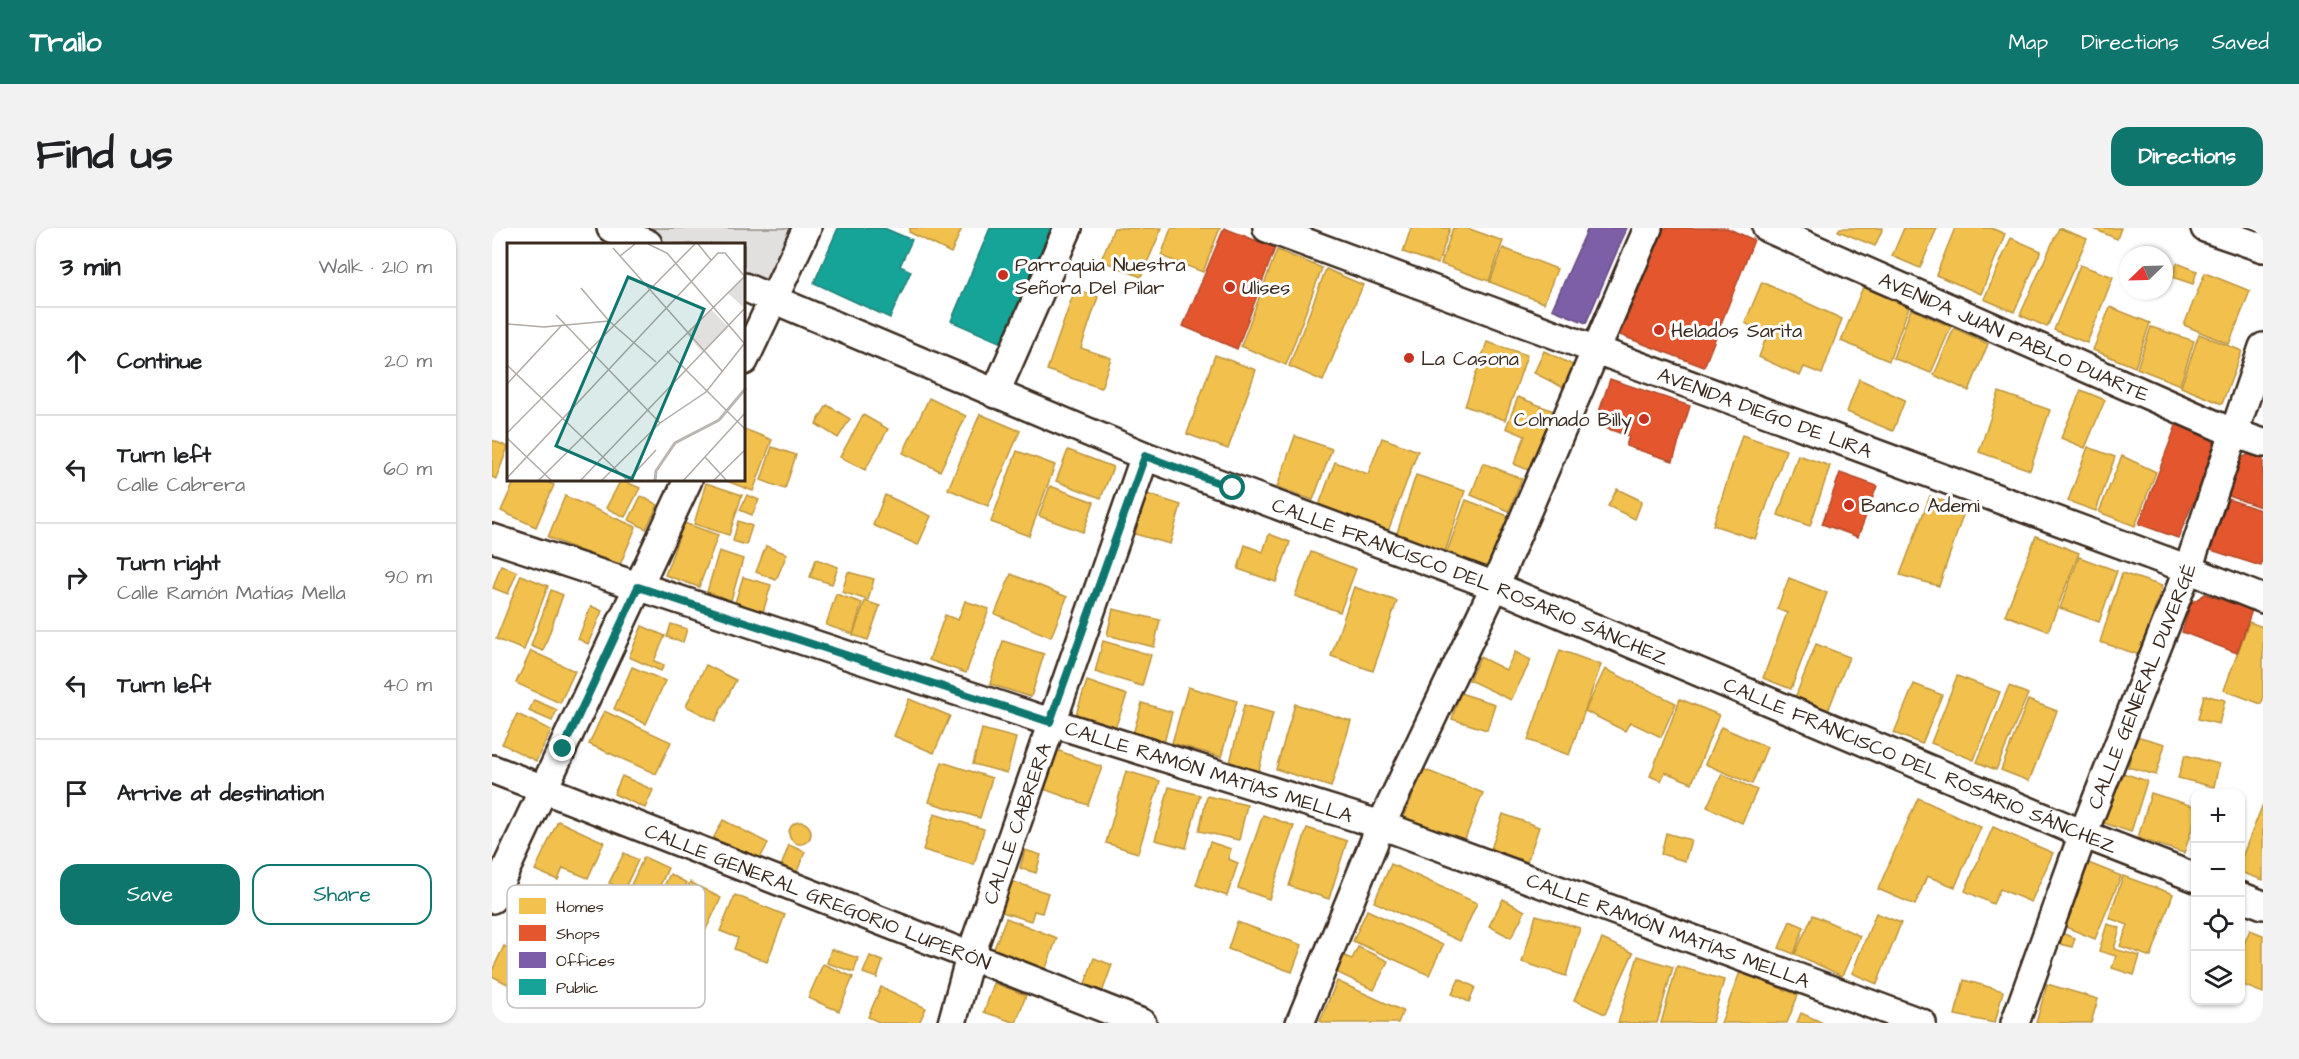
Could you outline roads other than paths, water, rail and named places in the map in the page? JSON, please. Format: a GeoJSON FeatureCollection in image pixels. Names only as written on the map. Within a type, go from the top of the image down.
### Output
{"type":"FeatureCollection","features":[{"type":"Feature","properties":{"kind":"street"},"geometry":{"type":"LineString","coordinates":[[611,228],[646,243]]}},
{"type":"Feature","properties":{"kind":"street"},"geometry":{"type":"LineString","coordinates":[[746,357],[807,228]]}},
{"type":"Feature","properties":{"kind":"street"},"geometry":{"type":"LineString","coordinates":[[995,394],[1068,228]]}},
{"type":"Feature","properties":{"kind":"street","name":"AVENIDA DIEGO DE LIRA"},"geometry":{"type":"LineString","coordinates":[[1267,228],[2263,598]]}},
{"type":"Feature","properties":{"kind":"street"},"geometry":{"type":"LineString","coordinates":[[1300,1023],[1380,825],[1495,586],[1648,228]]}},
{"type":"Feature","properties":{"kind":"street","name":"AVENIDA JUAN PABLO DUARTE"},"geometry":{"type":"LineString","coordinates":[[1767,228],[2234,433],[2263,443]]}},
{"type":"Feature","properties":{"kind":"street"},"geometry":{"type":"LineString","coordinates":[[2205,228],[2263,248]]}},
{"type":"Feature","properties":{"kind":"street","name":"CALLE FRANCISCO DEL ROSARIO SÁNCHEZ"},"geometry":{"type":"LineString","coordinates":[[746,288],[1145,456],[1495,586],[2083,834],[2191,876]]}},
{"type":"Feature","properties":{"kind":"street","name":"CALLE GENERAL DUVERGÉ"},"geometry":{"type":"LineString","coordinates":[[2014,1023],[2083,834],[2188,569],[2263,347]]}},
{"type":"Feature","properties":{"kind":"street","name":"CALLE CABRERA"},"geometry":{"type":"LineString","coordinates":[[954,1022],[970,957],[1050,722],[1145,456]]}},
{"type":"Feature","properties":{"kind":"street"},"geometry":{"type":"LineString","coordinates":[[492,899],[545,790],[687,482]]}},
{"type":"Feature","properties":{"kind":"street","name":"CALLE RAMÓN MATÍAS MELLA"},"geometry":{"type":"LineString","coordinates":[[492,538],[1050,722],[1380,825],[1922,1023]]}},
{"type":"Feature","properties":{"kind":"street","name":"CALLE GENERAL GREGORIO LUPERÓN"},"geometry":{"type":"LineString","coordinates":[[492,769],[1142,1023]]}},
{"type":"Feature","properties":{"kind":"street"},"geometry":{"type":"LineString","coordinates":[[2243,897],[2263,905]]}},
{"type":"Feature","properties":{"kind":"place","name":"Parroquia Nuestra Señora Del Pilar"},"geometry":{"type":"Point","coordinates":[1003,275]}},
{"type":"Feature","properties":{"kind":"place","name":"Ulises"},"geometry":{"type":"Point","coordinates":[1230,287]}},
{"type":"Feature","properties":{"kind":"place","name":"Helados Sarita"},"geometry":{"type":"Point","coordinates":[1659,330]}},
{"type":"Feature","properties":{"kind":"place","name":"La Casona"},"geometry":{"type":"Point","coordinates":[1409,358]}},
{"type":"Feature","properties":{"kind":"place","name":"Colmado Billy"},"geometry":{"type":"Point","coordinates":[1644,419]}},
{"type":"Feature","properties":{"kind":"place","name":"Banco Ademi"},"geometry":{"type":"Point","coordinates":[1849,505]}}]}
